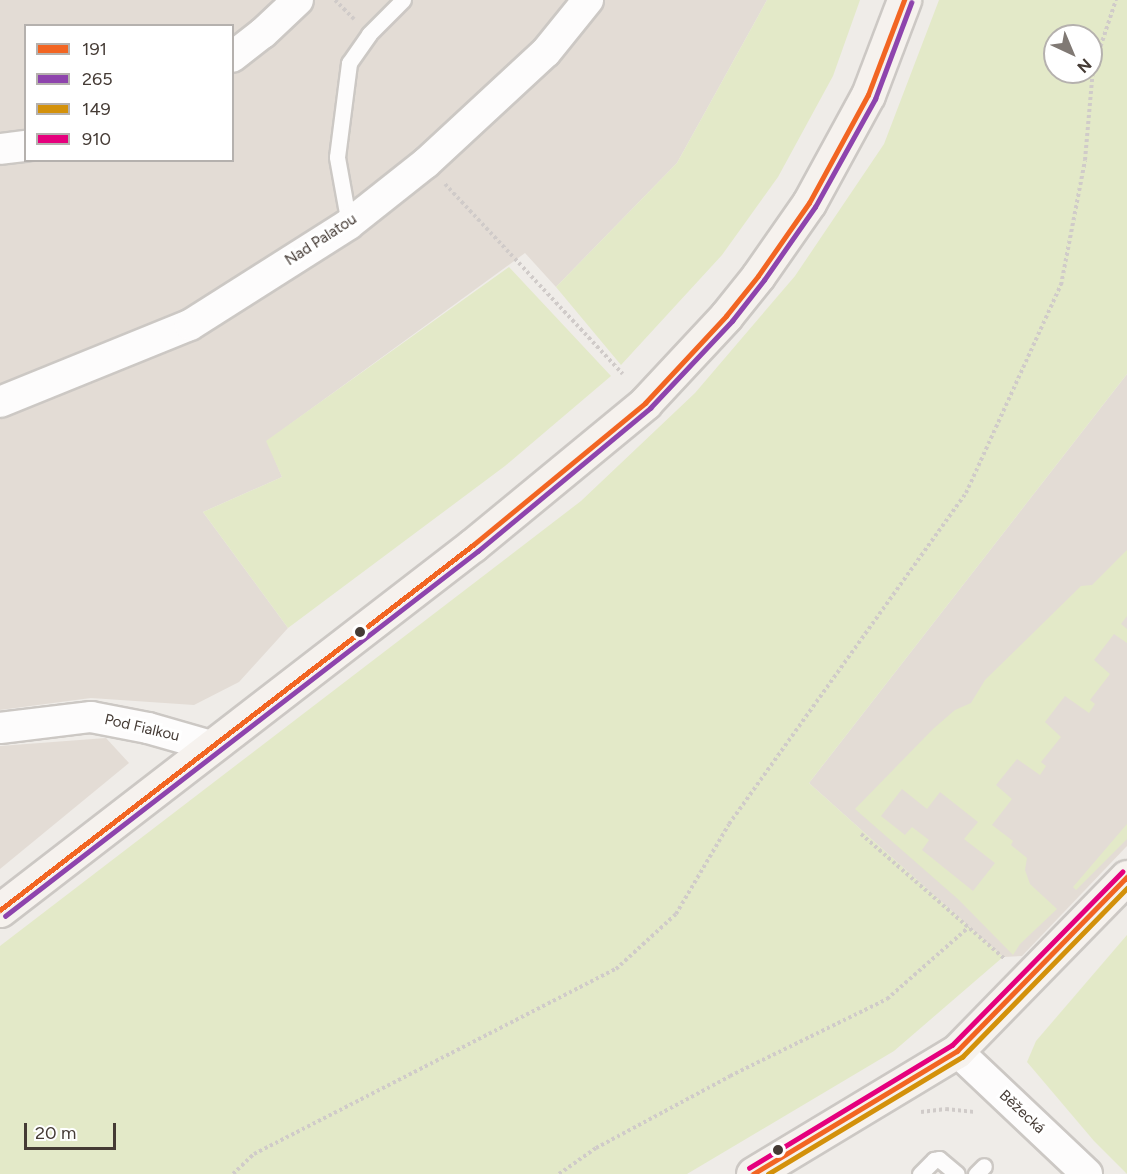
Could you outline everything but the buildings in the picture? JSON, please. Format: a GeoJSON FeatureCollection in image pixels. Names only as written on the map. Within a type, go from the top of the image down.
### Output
{"type":"FeatureCollection","features":[{"type":"Feature","properties":{"kind":"main road"},"geometry":{"type":"LineString","coordinates":[[0,910],[560,475],[645,403],[684,362],[758,276],[810,203],[868,95],[904,0]]}},
{"type":"Feature","properties":{"kind":"main road"},"geometry":{"type":"LineString","coordinates":[[753,1174],[957,1050],[1127,877]]}},
{"type":"Feature","properties":{"kind":"street"},"geometry":{"type":"LineString","coordinates":[[234,55],[263,33],[298,0]]}},
{"type":"Feature","properties":{"kind":"street","name":"Nad Palatou"},"geometry":{"type":"LineString","coordinates":[[0,402],[190,325],[349,224],[426,163],[546,52],[588,0]]}},
{"type":"Feature","properties":{"kind":"street"},"geometry":{"type":"LineString","coordinates":[[0,149],[24,146]]}},
{"type":"Feature","properties":{"kind":"street","name":"Pod Fialkou"},"geometry":{"type":"LineString","coordinates":[[0,728],[91,717],[148,728],[211,746]]}},
{"type":"Feature","properties":{"kind":"street","name":"Běžecká"},"geometry":{"type":"LineString","coordinates":[[957,1050],[1087,1174]]}},
{"type":"Feature","properties":{"kind":"lane"},"geometry":{"type":"LineString","coordinates":[[349,224],[337,157],[349,63],[369,34],[403,0]]}},
{"type":"Feature","properties":{"kind":"lane"},"geometry":{"type":"LineString","coordinates":[[920,1174],[934,1160],[939,1159],[957,1174]]}},
{"type":"Feature","properties":{"kind":"path"},"geometry":{"type":"LineString","coordinates":[[233,1174],[254,1154],[616,969],[676,914],[729,824],[966,493],[1061,285],[1085,160],[1093,69],[1116,0]]}},
{"type":"Feature","properties":{"kind":"path"},"geometry":{"type":"LineString","coordinates":[[426,163],[623,374]]}},
{"type":"Feature","properties":{"kind":"path"},"geometry":{"type":"LineString","coordinates":[[861,834],[1009,962]]}},
{"type":"Feature","properties":{"kind":"path"},"geometry":{"type":"LineString","coordinates":[[559,1174],[596,1148],[730,1076],[888,999],[969,927]]}},
{"type":"Feature","properties":{"kind":"path"},"geometry":{"type":"LineString","coordinates":[[917,1112],[946,1108],[979,1113]]}},
{"type":"Feature","properties":{"kind":"shaded area"},"geometry":{"type":"Polygon","coordinates":[[[0,0],[767,0],[677,163],[556,287],[525,253],[267,441],[282,477],[203,512],[288,628],[239,682],[194,705],[91,698],[0,710],[0,0]]]}},
{"type":"Feature","properties":{"kind":"shaded area"},"geometry":{"type":"Polygon","coordinates":[[[1127,374],[1127,846],[1022,956],[1003,957],[809,783],[1127,374]]]}},
{"type":"Feature","properties":{"kind":"shaded area"},"geometry":{"type":"Polygon","coordinates":[[[106,738],[129,763],[0,869],[0,746],[106,738]]]}},
{"type":"Feature","properties":{"kind":"green space"},"geometry":{"type":"Polygon","coordinates":[[[767,0],[860,0],[833,76],[778,177],[722,255],[621,365],[556,287],[677,163],[767,0]]]}},
{"type":"Feature","properties":{"kind":"green space"},"geometry":{"type":"Polygon","coordinates":[[[939,0],[1127,0],[1127,374],[809,783],[1003,957],[894,1051],[687,1174],[0,1174],[0,946],[581,501],[695,393],[795,276],[884,144],[939,0]]]}},
{"type":"Feature","properties":{"kind":"green space"},"geometry":{"type":"Polygon","coordinates":[[[509,267],[611,376],[505,466],[288,628],[203,512],[282,477],[266,441],[509,267]]]}},
{"type":"Feature","properties":{"kind":"green space"},"geometry":{"type":"Polygon","coordinates":[[[1127,550],[1127,616],[1121,624],[1127,629],[1127,643],[1114,634],[1094,660],[1110,674],[1090,700],[1095,704],[1089,713],[1065,696],[1045,722],[1061,737],[1041,762],[1046,766],[1040,775],[1017,759],[996,785],[1012,799],[992,825],[1013,841],[1011,845],[1027,858],[1025,870],[1030,884],[1057,909],[1020,944],[1013,955],[959,900],[855,809],[933,729],[955,710],[971,703],[985,680],[1081,586],[1092,585],[1127,550]],[[902,789],[881,816],[905,835],[912,827],[929,840],[922,850],[973,891],[995,863],[964,839],[978,822],[940,792],[927,809],[902,789]]]}},
{"type":"Feature","properties":{"kind":"green space"},"geometry":{"type":"Polygon","coordinates":[[[1127,824],[1127,839],[1076,890],[1073,887],[1127,824]]]}},
{"type":"Feature","properties":{"kind":"green space"},"geometry":{"type":"Polygon","coordinates":[[[1127,935],[1127,1174],[1094,1141],[1027,1062],[1036,1041],[1127,935]]]}},
{"type":"Feature","properties":{"kind":"transit line","name":"191"},"geometry":{"type":"LineString","coordinates":[[0,910],[473,545],[645,403],[726,316],[758,276],[809,203],[868,95],[904,0]]}},
{"type":"Feature","properties":{"kind":"transit line","name":"265"},"geometry":{"type":"LineString","coordinates":[[5,916],[478,551],[650,408],[732,321],[815,207],[875,99],[911,3]]}},
{"type":"Feature","properties":{"kind":"transit line","name":"910"},"geometry":{"type":"LineString","coordinates":[[749,1168],[952,1045],[1122,872]]}},
{"type":"Feature","properties":{"kind":"transit line","name":"191"},"geometry":{"type":"LineString","coordinates":[[753,1174],[957,1051],[1127,877]]}},
{"type":"Feature","properties":{"kind":"transit line","name":"149"},"geometry":{"type":"LineString","coordinates":[[768,1174],[962,1057],[1127,888]]}}]}
